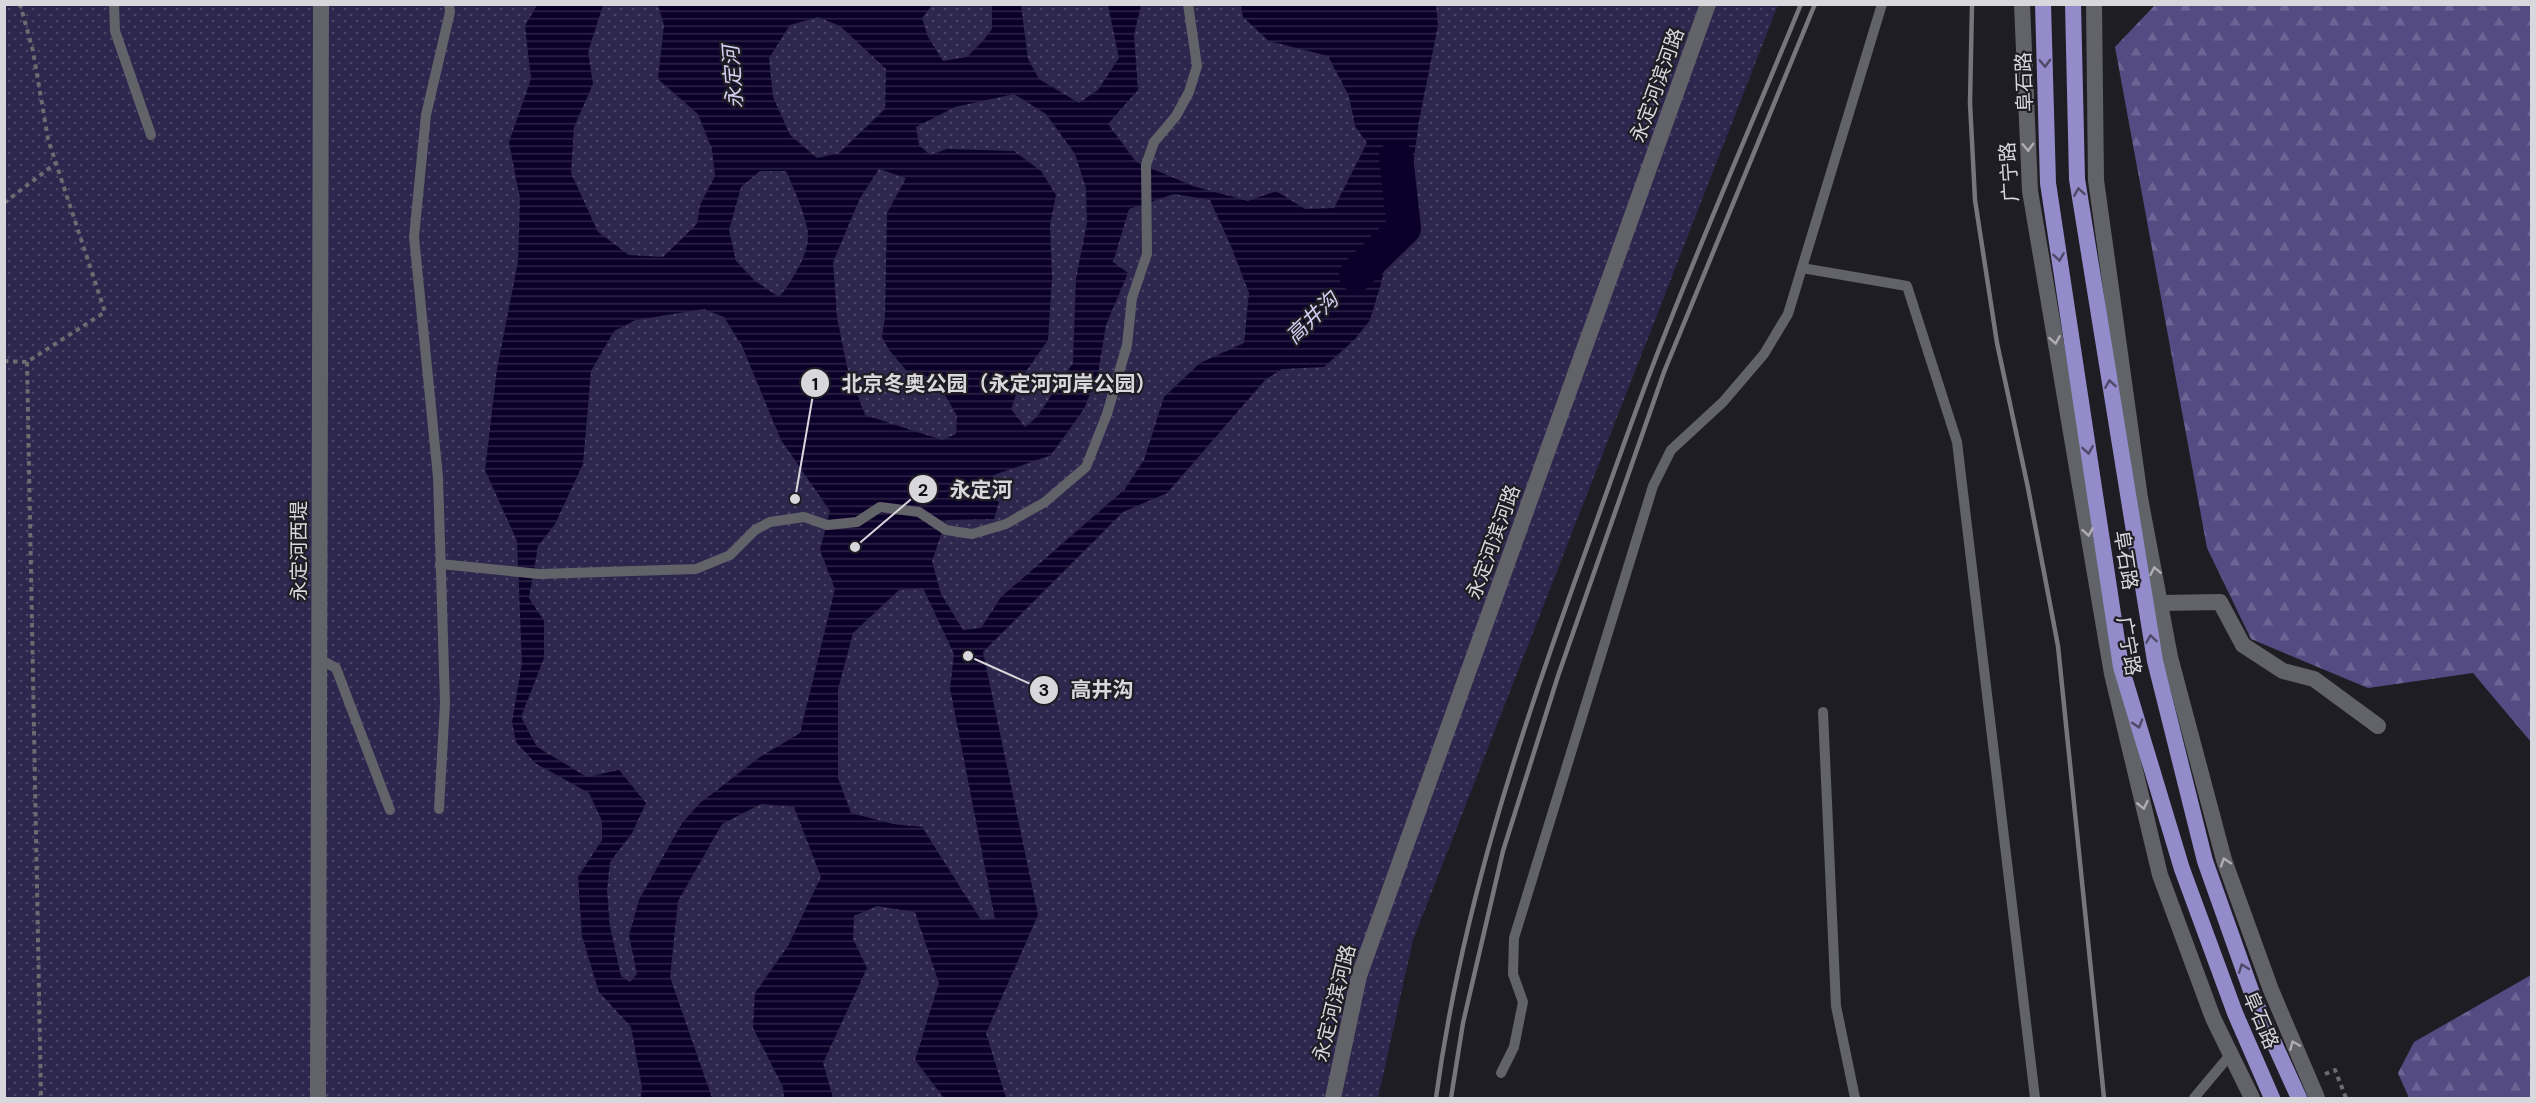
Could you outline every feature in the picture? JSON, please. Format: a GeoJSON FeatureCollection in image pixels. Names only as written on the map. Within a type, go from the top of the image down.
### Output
{"type":"FeatureCollection","features":[{"type":"Feature","properties":{"kind":"highway","name":"阜石路"},"geometry":{"type":"LineString","coordinates":[[2043,4],[2048,183],[2121,667],[2182,869],[2235,1013],[2272,1098]]}},
{"type":"Feature","properties":{"kind":"highway","name":"阜石路"},"geometry":{"type":"LineString","coordinates":[[2073,4],[2077,179],[2155,661],[2205,861],[2254,999],[2300,1098]]}},
{"type":"Feature","properties":{"kind":"street","name":"永定河西堤"},"geometry":{"type":"LineString","coordinates":[[318,1098],[321,4]]}},
{"type":"Feature","properties":{"kind":"street","name":"永定河滨河路"},"geometry":{"type":"LineString","coordinates":[[1333,1098],[1359,976],[1708,4]]}},
{"type":"Feature","properties":{"kind":"street","name":"广宁路"},"geometry":{"type":"LineString","coordinates":[[2022,4],[2030,191],[2112,674],[2160,875],[2212,1018],[2252,1098]]}},
{"type":"Feature","properties":{"kind":"street","name":"广宁路"},"geometry":{"type":"LineString","coordinates":[[2094,4],[2096,180],[2140,498],[2170,657],[2224,860],[2271,990],[2317,1098]]}},
{"type":"Feature","properties":{"kind":"street"},"geometry":{"type":"LineString","coordinates":[[2161,603],[2220,602],[2243,645],[2283,671],[2313,679],[2378,726]]}},
{"type":"Feature","properties":{"kind":"lane"},"geometry":{"type":"LineString","coordinates":[[114,4],[115,31],[151,135]]}},
{"type":"Feature","properties":{"kind":"lane"},"geometry":{"type":"LineString","coordinates":[[439,809],[445,703],[438,477],[414,237],[426,115],[450,12],[449,4]]}},
{"type":"Feature","properties":{"kind":"lane"},"geometry":{"type":"LineString","coordinates":[[440,564],[539,574],[696,569],[730,555],[755,530],[770,522],[804,517],[827,525],[857,522],[880,507],[919,512],[946,530],[972,534],[1006,524],[1045,502],[1086,467],[1107,414],[1126,345],[1132,298],[1147,254],[1146,165],[1154,142],[1176,116],[1189,92],[1197,66],[1188,4]]}},
{"type":"Feature","properties":{"kind":"lane"},"geometry":{"type":"LineString","coordinates":[[1501,1073],[1514,1047],[1523,1002],[1513,974],[1514,938],[1653,486],[1671,450],[1723,402],[1764,354],[1788,314],[1882,4]]}},
{"type":"Feature","properties":{"kind":"lane"},"geometry":{"type":"LineString","coordinates":[[1802,268],[1907,286],[1957,442],[2035,1098]]}},
{"type":"Feature","properties":{"kind":"lane"},"geometry":{"type":"LineString","coordinates":[[319,658],[336,668],[390,810]]}},
{"type":"Feature","properties":{"kind":"lane"},"geometry":{"type":"LineString","coordinates":[[1823,712],[1836,1006],[1855,1098]]}},
{"type":"Feature","properties":{"kind":"lane"},"geometry":{"type":"LineString","coordinates":[[2194,1098],[2230,1054]]}},
{"type":"Feature","properties":{"kind":"path"},"geometry":{"type":"LineString","coordinates":[[4,361],[27,362],[105,312],[48,139],[33,51],[20,4]]}},
{"type":"Feature","properties":{"kind":"path"},"geometry":{"type":"LineString","coordinates":[[4,203],[56,163]]}},
{"type":"Feature","properties":{"kind":"path"},"geometry":{"type":"LineString","coordinates":[[27,362],[40,1098]]}},
{"type":"Feature","properties":{"kind":"path"},"geometry":{"type":"LineString","coordinates":[[2316,1077],[2335,1070],[2346,1098]]}},
{"type":"Feature","properties":{"kind":"green space"},"geometry":{"type":"Polygon","coordinates":[[[2155,5],[2531,5],[2531,742],[2473,673],[2368,688],[2251,639],[2207,548],[2115,47],[2155,5]]]}},
{"type":"Feature","properties":{"kind":"green space"},"geometry":{"type":"Polygon","coordinates":[[[2531,975],[2531,1098],[2409,1098],[2398,1073],[2414,1042],[2531,975]]]}},
{"type":"Feature","properties":{"kind":"shaded area"},"geometry":{"type":"Polygon","coordinates":[[[5,5],[1778,5],[1413,940],[1378,1098],[5,1098],[5,5]]]}},
{"type":"Feature","properties":{"kind":"water"},"geometry":{"type":"Polygon","coordinates":[[[537,5],[603,5],[588,52],[593,84],[574,127],[571,173],[598,232],[629,255],[663,257],[697,224],[700,205],[715,176],[712,149],[698,114],[658,79],[664,25],[658,5],[932,5],[922,18],[928,37],[943,61],[967,57],[983,41],[992,29],[992,5],[1021,5],[1028,59],[1039,79],[1079,103],[1098,90],[1119,58],[1108,5],[1141,5],[1134,35],[1138,90],[1108,124],[1136,162],[1193,186],[1248,201],[1276,191],[1305,209],[1334,208],[1367,143],[1355,126],[1349,96],[1328,56],[1269,41],[1243,17],[1241,5],[1436,5],[1438,25],[1419,121],[1413,165],[1392,228],[1382,280],[1370,320],[1355,339],[1324,367],[1282,369],[1266,379],[1167,493],[1123,512],[983,652],[1038,915],[986,1033],[1006,1098],[944,1098],[915,1060],[939,983],[915,912],[877,906],[854,916],[853,939],[867,968],[823,1063],[833,1098],[784,1098],[783,1087],[753,1028],[755,993],[788,946],[821,877],[794,807],[761,804],[722,824],[678,901],[670,977],[712,1098],[641,1098],[642,1087],[631,1027],[599,992],[582,936],[578,877],[602,840],[602,821],[589,793],[535,763],[516,742],[512,722],[522,663],[517,541],[485,470],[497,369],[518,262],[520,199],[509,142],[531,79],[525,26],[537,5]],[[818,17],[790,25],[769,58],[773,97],[790,135],[817,158],[839,153],[885,109],[886,69],[840,26],[818,17]],[[1014,94],[955,107],[916,127],[919,145],[930,155],[947,149],[1014,151],[1041,171],[1056,195],[1050,225],[1052,277],[1048,340],[1022,377],[1011,409],[1025,427],[1037,417],[1073,363],[1076,279],[1087,223],[1086,188],[1075,154],[1046,114],[1014,94]],[[879,169],[860,198],[833,262],[837,317],[847,367],[865,415],[942,440],[956,434],[957,416],[934,379],[906,370],[889,350],[882,337],[885,317],[887,213],[906,178],[879,169]],[[760,171],[741,187],[729,230],[736,261],[755,281],[779,297],[798,269],[808,238],[803,214],[786,171],[760,171]],[[1174,194],[1129,209],[1113,262],[1128,273],[1106,325],[1098,373],[1084,409],[1051,455],[994,475],[988,496],[999,502],[994,519],[946,520],[932,561],[941,594],[963,630],[981,628],[1001,597],[1124,490],[1144,460],[1164,397],[1200,363],[1244,343],[1249,293],[1210,200],[1174,194]],[[704,309],[636,320],[614,331],[591,371],[583,464],[555,524],[538,546],[529,598],[544,621],[544,658],[521,717],[537,747],[587,777],[619,770],[646,803],[632,833],[610,862],[607,891],[610,927],[621,976],[630,982],[637,974],[629,935],[639,900],[682,823],[700,803],[760,757],[800,733],[835,589],[820,550],[830,511],[781,440],[742,346],[724,317],[704,309]],[[923,588],[899,590],[853,633],[838,689],[838,778],[851,813],[893,824],[922,827],[981,920],[995,919],[950,688],[954,654],[923,588]]]}},
{"type":"Feature","properties":{"kind":"waterway","name":"高井沟"},"geometry":{"type":"LineString","coordinates":[[1356,275],[1404,228],[1396,157]]}},
{"type":"Feature","properties":{"kind":"railway"},"geometry":{"type":"LineString","coordinates":[[1436,1098],[1447,1029],[1477,891],[1495,824],[1537,689],[1653,365],[1801,4]]}},
{"type":"Feature","properties":{"kind":"railway"},"geometry":{"type":"LineString","coordinates":[[1451,1098],[1463,1023],[1503,851],[1558,676],[1664,372],[1815,4]]}},
{"type":"Feature","properties":{"kind":"railway"},"geometry":{"type":"LineString","coordinates":[[1972,4],[1970,103],[1975,200],[1997,343],[2058,646],[2104,1098]]}},
{"type":"Feature","properties":{"kind":"place","name":"北京冬奥公园（永定河河岸公园）"},"geometry":{"type":"Point","coordinates":[795,499]}},
{"type":"Feature","properties":{"kind":"place","name":"永定河"},"geometry":{"type":"Point","coordinates":[855,547]}},
{"type":"Feature","properties":{"kind":"place","name":"高井沟"},"geometry":{"type":"Point","coordinates":[968,656]}}]}
